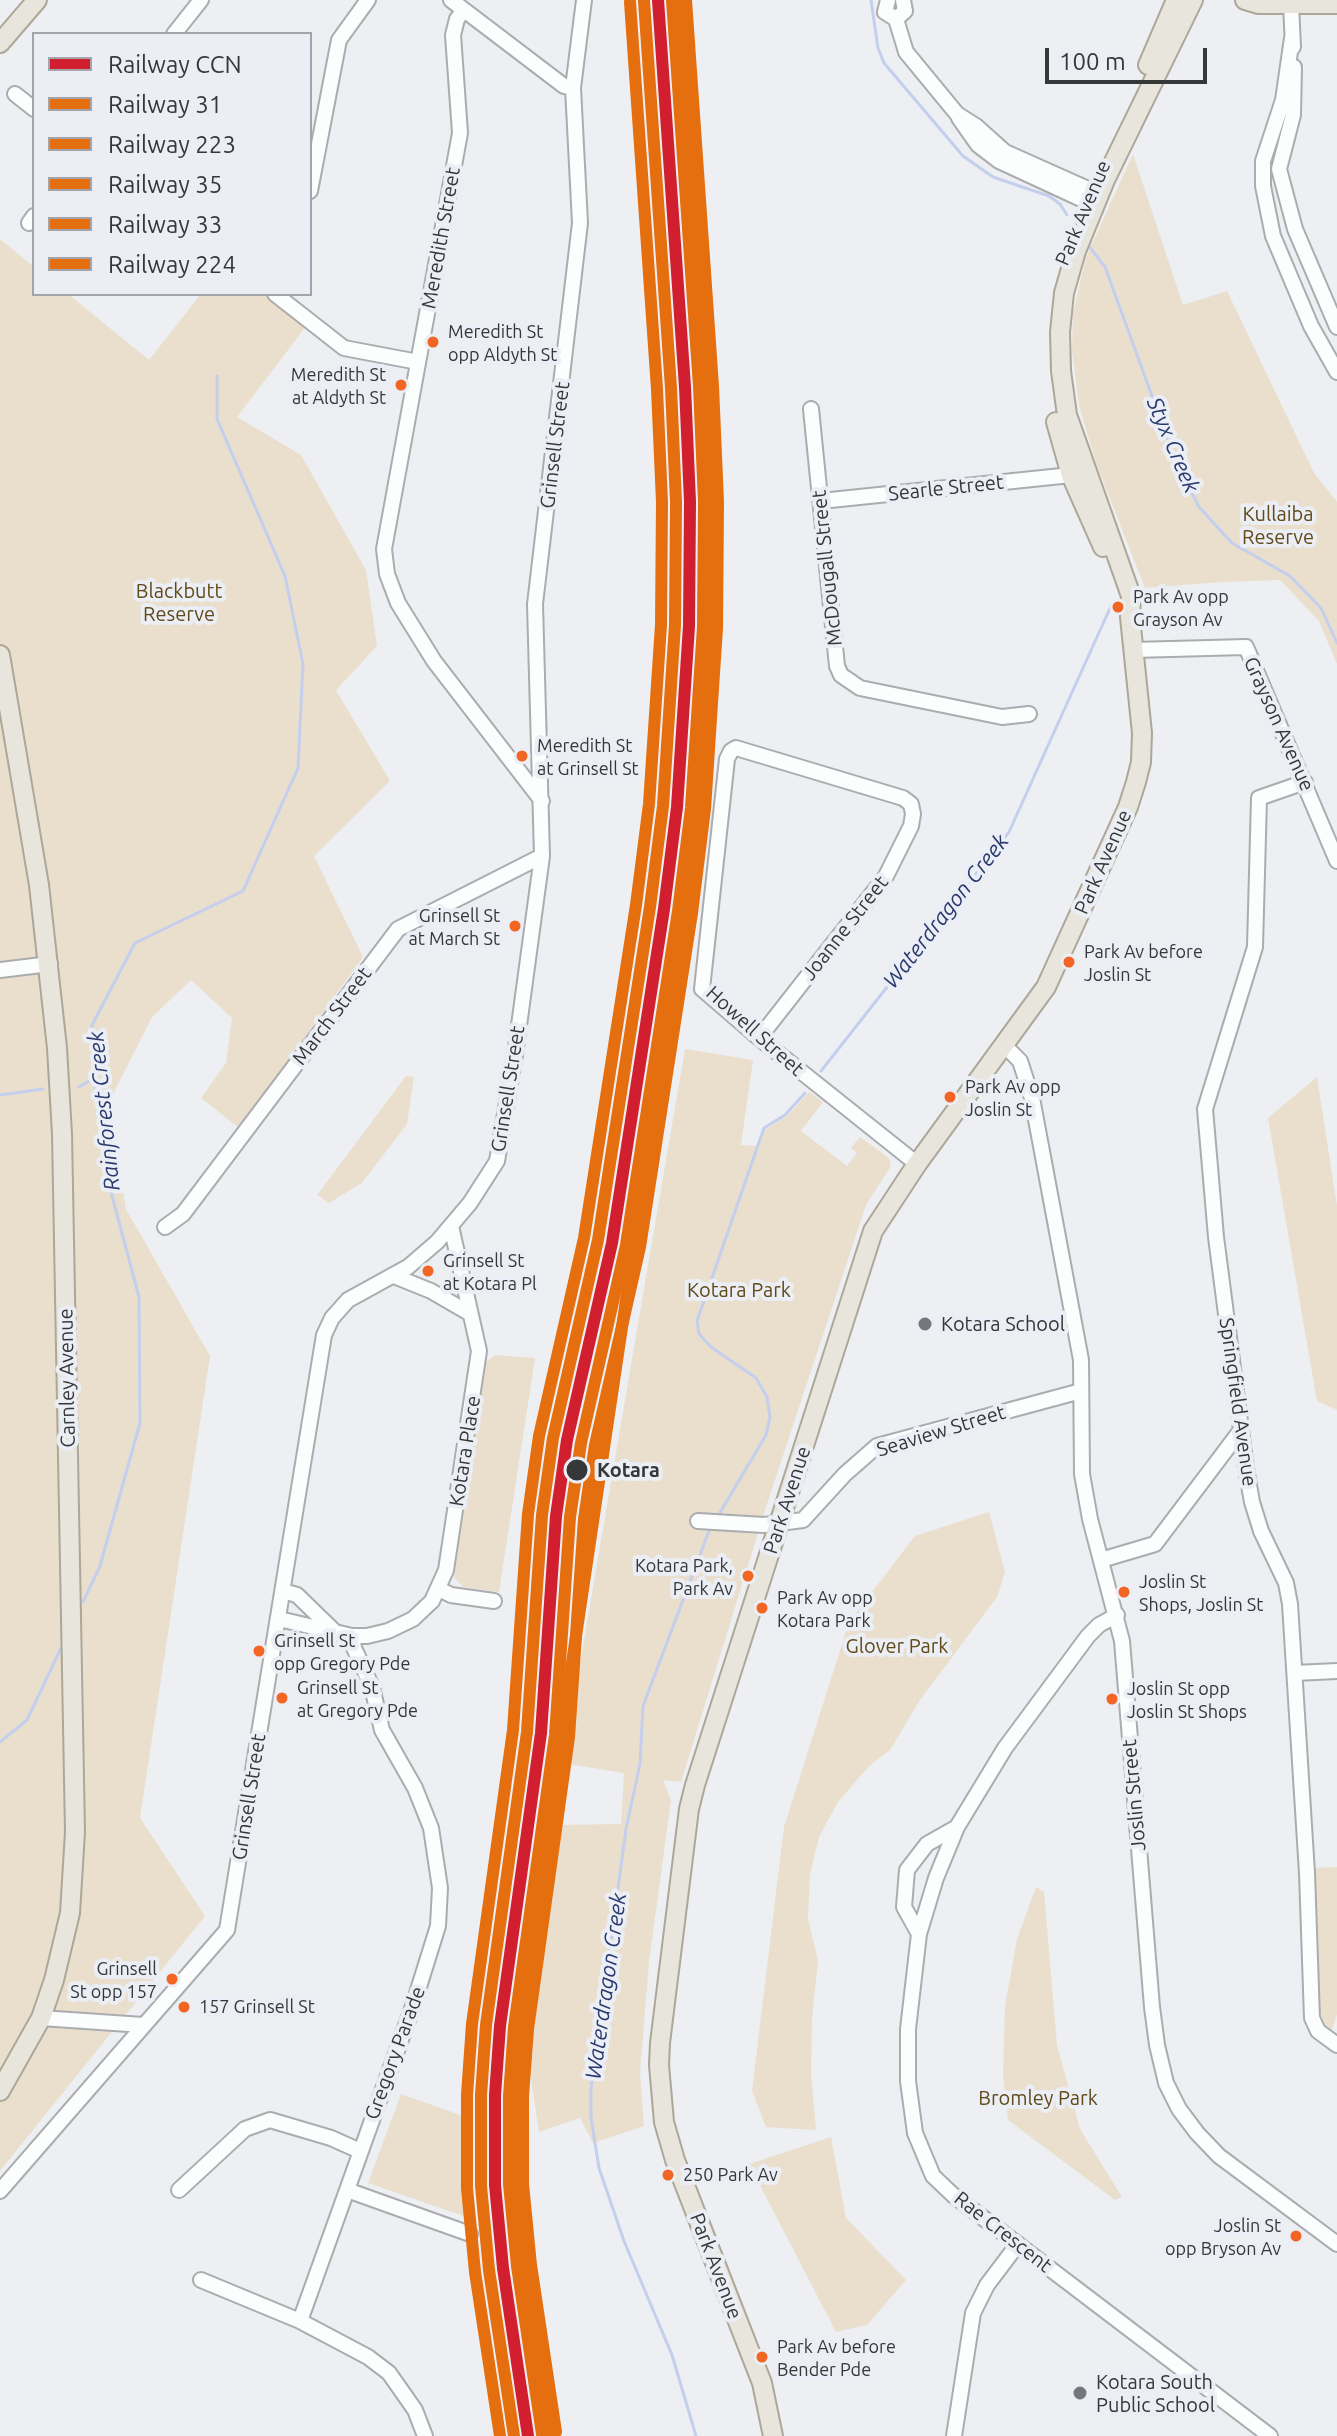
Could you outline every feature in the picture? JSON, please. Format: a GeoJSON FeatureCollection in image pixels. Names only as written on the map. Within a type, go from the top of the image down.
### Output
{"type":"FeatureCollection","features":[{"type":"Feature","properties":{"kind":"main road"},"geometry":{"type":"LineString","coordinates":[[0,43],[37,0]]}},
{"type":"Feature","properties":{"kind":"main road","name":"Park Avenue"},"geometry":{"type":"LineString","coordinates":[[1130,617],[1071,475],[1054,415],[1049,370],[1051,304],[1081,223],[1176,0]]}},
{"type":"Feature","properties":{"kind":"main road","name":"Park Avenue"},"geometry":{"type":"LineString","coordinates":[[1092,198],[1193,0]]}},
{"type":"Feature","properties":{"kind":"main road"},"geometry":{"type":"LineString","coordinates":[[1245,0],[1258,4],[1337,4]]}},
{"type":"Feature","properties":{"kind":"main road","name":"Park Avenue"},"geometry":{"type":"LineString","coordinates":[[773,2436],[762,2383],[668,2141],[659,2065],[670,1959],[695,1785],[868,1244],[889,1204],[917,1164],[1037,1003],[1055,971],[1128,807],[1141,762],[1142,733],[1130,617],[1131,596],[1072,434],[1064,402],[1060,351],[1071,248]]}},
{"type":"Feature","properties":{"kind":"main road"},"geometry":{"type":"LineString","coordinates":[[1064,402],[1064,421],[1075,462],[1071,475],[1081,482],[1100,523],[1111,536]]}},
{"type":"Feature","properties":{"kind":"main road","name":"Carnley Avenue"},"geometry":{"type":"LineString","coordinates":[[0,655],[50,964],[62,1134],[75,1832],[70,1913],[57,1969],[41,2018],[0,2091]]}},
{"type":"Feature","properties":{"kind":"street"},"geometry":{"type":"LineString","coordinates":[[176,32],[201,0]]}},
{"type":"Feature","properties":{"kind":"street"},"geometry":{"type":"LineString","coordinates":[[312,181],[339,40],[368,0]]}},
{"type":"Feature","properties":{"kind":"street"},"geometry":{"type":"LineString","coordinates":[[451,0],[564,86],[573,88]]}},
{"type":"Feature","properties":{"kind":"street","name":"Grinsell Street"},"geometry":{"type":"LineString","coordinates":[[0,2191],[227,1930],[324,1335],[332,1318],[348,1300],[394,1276],[423,1256],[470,1203],[497,1161],[542,856],[535,604],[580,223],[573,88],[584,0]]}},
{"type":"Feature","properties":{"kind":"street"},"geometry":{"type":"LineString","coordinates":[[888,0],[885,12],[896,19],[906,52],[957,114],[1005,152],[1092,198]]}},
{"type":"Feature","properties":{"kind":"street"},"geometry":{"type":"LineString","coordinates":[[896,19],[905,11],[903,0]]}},
{"type":"Feature","properties":{"kind":"street"},"geometry":{"type":"LineString","coordinates":[[1291,4],[1296,82],[1293,115],[1279,169],[1295,229],[1337,327]]}},
{"type":"Feature","properties":{"kind":"street","name":"Meredith Street"},"geometry":{"type":"LineString","coordinates":[[464,10],[453,35],[460,133],[384,549],[387,574],[398,603],[434,661],[542,801]]}},
{"type":"Feature","properties":{"kind":"street"},"geometry":{"type":"LineString","coordinates":[[1292,38],[1283,100],[1263,161],[1263,186],[1273,236],[1311,326],[1337,372]]}},
{"type":"Feature","properties":{"kind":"street"},"geometry":{"type":"LineString","coordinates":[[15,94],[32,107]]}},
{"type":"Feature","properties":{"kind":"street"},"geometry":{"type":"LineString","coordinates":[[282,296],[344,348],[418,362]]}},
{"type":"Feature","properties":{"kind":"street","name":"McDougall Street"},"geometry":{"type":"LineString","coordinates":[[811,409],[837,666],[844,679],[860,688],[1002,717],[1029,714]]}},
{"type":"Feature","properties":{"kind":"street","name":"Searle Street"},"geometry":{"type":"LineString","coordinates":[[821,501],[1071,475]]}},
{"type":"Feature","properties":{"kind":"street","name":"Grayson Avenue"},"geometry":{"type":"LineString","coordinates":[[1133,650],[1246,647],[1337,861]]}},
{"type":"Feature","properties":{"kind":"street","name":"Joanne Street"},"geometry":{"type":"LineString","coordinates":[[731,751],[741,748],[903,798],[919,806],[886,876],[759,1038]]}},
{"type":"Feature","properties":{"kind":"street","name":"Howell Street"},"geometry":{"type":"LineString","coordinates":[[731,751],[727,759],[702,989],[917,1164]]}},
{"type":"Feature","properties":{"kind":"street","name":"Springfield Avenue"},"geometry":{"type":"LineString","coordinates":[[1305,782],[1259,798],[1255,947],[1205,1109],[1216,1237],[1252,1502],[1261,1531],[1286,1583],[1290,1604],[1312,2018],[1318,2031],[1337,2045]]}},
{"type":"Feature","properties":{"kind":"street","name":"March Street"},"geometry":{"type":"LineString","coordinates":[[165,1227],[183,1214],[398,929],[542,856]]}},
{"type":"Feature","properties":{"kind":"street"},"geometry":{"type":"LineString","coordinates":[[0,970],[50,964]]}},
{"type":"Feature","properties":{"kind":"street","name":"Joslin Street"},"geometry":{"type":"LineString","coordinates":[[1005,1046],[1020,1061],[1032,1098],[1081,1360],[1082,1474],[1122,1641],[1152,2007],[1166,2083],[1179,2109],[1219,2156],[1337,2244]]}},
{"type":"Feature","properties":{"kind":"street","name":"Kotara Place"},"geometry":{"type":"LineString","coordinates":[[352,1636],[367,1636],[399,1627],[425,1609],[439,1589],[446,1570],[478,1367],[477,1340],[451,1226]]}},
{"type":"Feature","properties":{"kind":"street"},"geometry":{"type":"LineString","coordinates":[[394,1276],[431,1291],[469,1313]]}},
{"type":"Feature","properties":{"kind":"street","name":"Seaview Street"},"geometry":{"type":"LineString","coordinates":[[780,1523],[803,1520],[845,1474],[877,1446],[1081,1391]]}},
{"type":"Feature","properties":{"kind":"street"},"geometry":{"type":"LineString","coordinates":[[1101,1560],[1155,1544],[1241,1430]]}},
{"type":"Feature","properties":{"kind":"street"},"geometry":{"type":"LineString","coordinates":[[698,1521],[780,1523]]}},
{"type":"Feature","properties":{"kind":"street"},"geometry":{"type":"LineString","coordinates":[[439,1589],[451,1595],[494,1601]]}},
{"type":"Feature","properties":{"kind":"street"},"geometry":{"type":"LineString","coordinates":[[283,1591],[297,1595],[334,1631]]}},
{"type":"Feature","properties":{"kind":"street","name":"Rae Crescent"},"geometry":{"type":"LineString","coordinates":[[1117,1615],[1099,1625],[1088,1636],[1005,1748],[957,1827],[936,1878],[919,1934],[908,2029],[908,2081],[915,2133],[933,2176],[953,2195],[1270,2436]]}},
{"type":"Feature","properties":{"kind":"street"},"geometry":{"type":"LineString","coordinates":[[279,1619],[352,1636]]}},
{"type":"Feature","properties":{"kind":"street","name":"Gregory Parade"},"geometry":{"type":"LineString","coordinates":[[300,2321],[413,2006],[438,1926],[440,1888],[431,1828],[415,1788],[382,1730],[372,1687],[354,1648],[352,1636]]}},
{"type":"Feature","properties":{"kind":"street"},"geometry":{"type":"LineString","coordinates":[[1295,1673],[1337,1671]]}},
{"type":"Feature","properties":{"kind":"street","name":"Rae Crescent"},"geometry":{"type":"LineString","coordinates":[[919,1934],[904,1907],[907,1870],[927,1844],[957,1827]]}},
{"type":"Feature","properties":{"kind":"street"},"geometry":{"type":"LineString","coordinates":[[41,2018],[143,2025]]}},
{"type":"Feature","properties":{"kind":"street"},"geometry":{"type":"LineString","coordinates":[[179,2190],[245,2129],[270,2120],[320,2134],[360,2151]]}},
{"type":"Feature","properties":{"kind":"street"},"geometry":{"type":"LineString","coordinates":[[347,2190],[470,2234]]}},
{"type":"Feature","properties":{"kind":"street"},"geometry":{"type":"LineString","coordinates":[[954,2436],[973,2313],[987,2285],[1018,2244]]}},
{"type":"Feature","properties":{"kind":"street"},"geometry":{"type":"LineString","coordinates":[[201,2280],[300,2321],[368,2357],[389,2373],[415,2410],[425,2436]]}},
{"type":"Feature","properties":{"kind":"green space","name":"Kullaiba Reserve"},"geometry":{"type":"Polygon","coordinates":[[[1133,154],[1183,305],[1227,291],[1314,473],[1337,502],[1337,664],[1319,621],[1280,580],[1145,588],[1096,463],[1079,405],[1072,351],[1073,313],[1086,257],[1133,154]]]}},
{"type":"Feature","properties":{"kind":"green space","name":"Blackbutt Reserve"},"geometry":{"type":"Polygon","coordinates":[[[0,239],[32,265],[32,296],[70,296],[149,360],[199,296],[278,296],[310,321],[237,417],[301,455],[366,570],[377,646],[336,690],[390,781],[314,856],[363,957],[239,1128],[201,1098],[226,1063],[232,1018],[191,980],[152,1017],[108,1104],[126,1209],[210,1356],[140,1818],[205,1916],[0,2171],[0,239]]]}},
{"type":"Feature","properties":{"kind":"green space","name":"Kotara Park"},"geometry":{"type":"Polygon","coordinates":[[[685,1049],[753,1060],[741,1145],[756,1146],[766,1129],[787,1116],[809,1092],[823,1102],[801,1131],[847,1166],[857,1153],[851,1148],[860,1137],[889,1158],[891,1166],[866,1205],[767,1504],[681,1782],[663,1780],[671,1800],[649,1962],[640,2073],[644,2126],[593,2143],[580,2118],[539,2132],[526,2045],[558,1825],[621,1824],[624,1773],[563,1763],[685,1049]]]}},
{"type":"Feature","properties":{"kind":"green space"},"geometry":{"type":"Polygon","coordinates":[[[406,1076],[414,1077],[407,1124],[362,1183],[329,1203],[317,1195],[406,1076]]]}},
{"type":"Feature","properties":{"kind":"green space"},"geometry":{"type":"Polygon","coordinates":[[[1317,1077],[1337,1206],[1337,1410],[1317,1401],[1268,1118],[1317,1077]]]}},
{"type":"Feature","properties":{"kind":"green space"},"geometry":{"type":"Polygon","coordinates":[[[495,1355],[535,1358],[499,1592],[463,1587],[454,1577],[486,1362],[495,1355]]]}},
{"type":"Feature","properties":{"kind":"green space","name":"Glover Park"},"geometry":{"type":"Polygon","coordinates":[[[989,1512],[1005,1572],[997,1597],[920,1700],[890,1750],[869,1766],[838,1802],[819,1837],[810,1874],[808,1919],[818,1961],[812,2018],[811,2074],[816,2130],[766,2127],[752,2091],[784,1827],[849,1622],[915,1536],[989,1512]]]}},
{"type":"Feature","properties":{"kind":"green space"},"geometry":{"type":"Polygon","coordinates":[[[1337,1867],[1337,2014],[1332,2030],[1320,2013],[1315,1868],[1337,1867]]]}},
{"type":"Feature","properties":{"kind":"green space","name":"Bromley Park"},"geometry":{"type":"Polygon","coordinates":[[[1036,1887],[1044,1892],[1057,2045],[1080,2129],[1122,2197],[1115,2200],[1008,2120],[1003,2075],[1005,2006],[1017,1939],[1036,1887]]]}},
{"type":"Feature","properties":{"kind":"green space"},"geometry":{"type":"Polygon","coordinates":[[[401,2094],[466,2117],[469,2218],[368,2183],[401,2094]]]}},
{"type":"Feature","properties":{"kind":"green space"},"geometry":{"type":"Polygon","coordinates":[[[831,2137],[846,2218],[906,2280],[867,2325],[836,2332],[749,2164],[831,2137]]]}},
{"type":"Feature","properties":{"kind":"waterway","name":"Styx Creek"},"geometry":{"type":"LineString","coordinates":[[871,0],[878,48],[884,63],[963,156],[993,177],[1049,196],[1060,204],[1067,215]]}},
{"type":"Feature","properties":{"kind":"waterway","name":"Styx Creek"},"geometry":{"type":"LineString","coordinates":[[1089,246],[1105,267],[1175,459],[1199,507],[1232,543],[1290,576],[1321,608],[1337,643]]}},
{"type":"Feature","properties":{"kind":"waterway","name":"Rainforest Creek"},"geometry":{"type":"LineString","coordinates":[[83,1602],[100,1566],[140,1423],[139,1297],[107,1177],[94,1079],[92,1025],[135,943],[243,891],[298,768],[303,664],[285,576],[217,419],[217,376]]}},
{"type":"Feature","properties":{"kind":"waterway","name":"Waterdragon Creek"},"geometry":{"type":"LineString","coordinates":[[821,1071],[1009,832],[1111,606]]}},
{"type":"Feature","properties":{"kind":"waterway"},"geometry":{"type":"LineString","coordinates":[[79,1087],[93,1079]]}},
{"type":"Feature","properties":{"kind":"waterway"},"geometry":{"type":"LineString","coordinates":[[0,1095],[43,1089]]}},
{"type":"Feature","properties":{"kind":"waterway","name":"Waterdragon Creek"},"geometry":{"type":"LineString","coordinates":[[718,1516],[766,1435],[770,1417],[767,1397],[756,1378],[711,1347],[699,1334],[697,1321],[764,1128],[785,1115],[805,1093]]}},
{"type":"Feature","properties":{"kind":"waterway","name":"Waterdragon Creek"},"geometry":{"type":"LineString","coordinates":[[696,2436],[672,2355],[624,2241],[599,2168],[591,2118],[591,2089],[626,1829],[640,1764],[643,1706],[709,1531]]}},
{"type":"Feature","properties":{"kind":"waterway","name":"Rainforest Creek"},"geometry":{"type":"LineString","coordinates":[[0,1742],[27,1720],[61,1648]]}},
{"type":"Feature","properties":{"kind":"rail line","name":"CCN"},"geometry":{"type":"LineString","coordinates":[[528,2436],[503,2268],[495,2185],[495,2095],[500,2026],[541,1733],[556,1516],[567,1440],[612,1243],[664,909],[677,807],[689,626],[690,502],[685,387],[658,0]]}},
{"type":"Feature","properties":{"kind":"rail line","name":"31"},"geometry":{"type":"LineString","coordinates":[[542,2434],[517,2266],[509,2184],[509,2096],[514,2027],[555,1735],[570,1517],[581,1443],[626,1245],[678,911],[691,808],[703,627],[704,502],[699,386],[672,0]]}},
{"type":"Feature","properties":{"kind":"rail line","name":"224"},"geometry":{"type":"LineString","coordinates":[[550,2434],[524,2269],[517,2181],[520,2031],[541,1871],[688,884],[709,632],[710,504],[706,389],[678,0]]}},
{"type":"Feature","properties":{"kind":"rail line","name":"35"},"geometry":{"type":"LineString","coordinates":[[556,2432],[531,2265],[523,2184],[523,2096],[528,2029],[569,1737],[584,1519],[595,1445],[640,1247],[692,913],[705,809],[717,628],[718,502],[713,386],[686,0]]}},
{"type":"Feature","properties":{"kind":"rail line","name":"223"},"geometry":{"type":"LineString","coordinates":[[514,2436],[489,2270],[481,2186],[481,2095],[486,2025],[527,1732],[542,1515],[553,1438],[598,1240],[650,907],[663,806],[675,625],[676,502],[671,388],[644,1]]}},
{"type":"Feature","properties":{"kind":"rail line","name":"33"},"geometry":{"type":"LineString","coordinates":[[500,2436],[475,2272],[467,2188],[467,2095],[472,2024],[513,1730],[528,1514],[539,1436],[584,1238],[636,905],[649,804],[661,625],[662,502],[657,389],[630,2]]}},
{"type":"Feature","properties":{"kind":"place","name":"Meredith St opp Aldyth St"},"geometry":{"type":"Point","coordinates":[433,342]}},
{"type":"Feature","properties":{"kind":"place","name":"Meredith St at Aldyth St"},"geometry":{"type":"Point","coordinates":[401,385]}},
{"type":"Feature","properties":{"kind":"place","name":"Park Av opp Grayson Av"},"geometry":{"type":"Point","coordinates":[1118,607]}},
{"type":"Feature","properties":{"kind":"place","name":"Meredith St at Grinsell St"},"geometry":{"type":"Point","coordinates":[522,756]}},
{"type":"Feature","properties":{"kind":"place","name":"Grinsell St at March St"},"geometry":{"type":"Point","coordinates":[515,926]}},
{"type":"Feature","properties":{"kind":"place","name":"Park Av before Joslin St"},"geometry":{"type":"Point","coordinates":[1069,962]}},
{"type":"Feature","properties":{"kind":"place","name":"Park Av opp Joslin St"},"geometry":{"type":"Point","coordinates":[950,1097]}},
{"type":"Feature","properties":{"kind":"place","name":"Grinsell St at Kotara Pl"},"geometry":{"type":"Point","coordinates":[428,1271]}},
{"type":"Feature","properties":{"kind":"place","name":"Kotara School"},"geometry":{"type":"Point","coordinates":[925,1324]}},
{"type":"Feature","properties":{"kind":"place","name":"Kotara"},"geometry":{"type":"Point","coordinates":[577,1470]}},
{"type":"Feature","properties":{"kind":"place","name":"Kotara Park, Park Av"},"geometry":{"type":"Point","coordinates":[748,1576]}},
{"type":"Feature","properties":{"kind":"place","name":"Joslin St Shops, Joslin St"},"geometry":{"type":"Point","coordinates":[1124,1592]}},
{"type":"Feature","properties":{"kind":"place","name":"Park Av opp Kotara Park"},"geometry":{"type":"Point","coordinates":[762,1608]}},
{"type":"Feature","properties":{"kind":"place","name":"Grinsell St opp Gregory Pde"},"geometry":{"type":"Point","coordinates":[259,1651]}},
{"type":"Feature","properties":{"kind":"place","name":"Grinsell St at Gregory Pde"},"geometry":{"type":"Point","coordinates":[282,1698]}},
{"type":"Feature","properties":{"kind":"place","name":"Joslin St opp Joslin St Shops"},"geometry":{"type":"Point","coordinates":[1112,1699]}},
{"type":"Feature","properties":{"kind":"place","name":"Grinsell St opp 157"},"geometry":{"type":"Point","coordinates":[172,1979]}},
{"type":"Feature","properties":{"kind":"place","name":"157 Grinsell St"},"geometry":{"type":"Point","coordinates":[184,2007]}},
{"type":"Feature","properties":{"kind":"place","name":"250 Park Av"},"geometry":{"type":"Point","coordinates":[668,2175]}},
{"type":"Feature","properties":{"kind":"place","name":"Joslin St opp Bryson Av"},"geometry":{"type":"Point","coordinates":[1296,2236]}},
{"type":"Feature","properties":{"kind":"place","name":"Park Av before Bender Pde"},"geometry":{"type":"Point","coordinates":[762,2357]}},
{"type":"Feature","properties":{"kind":"place","name":"Kotara South Public School"},"geometry":{"type":"Point","coordinates":[1080,2393]}}]}
